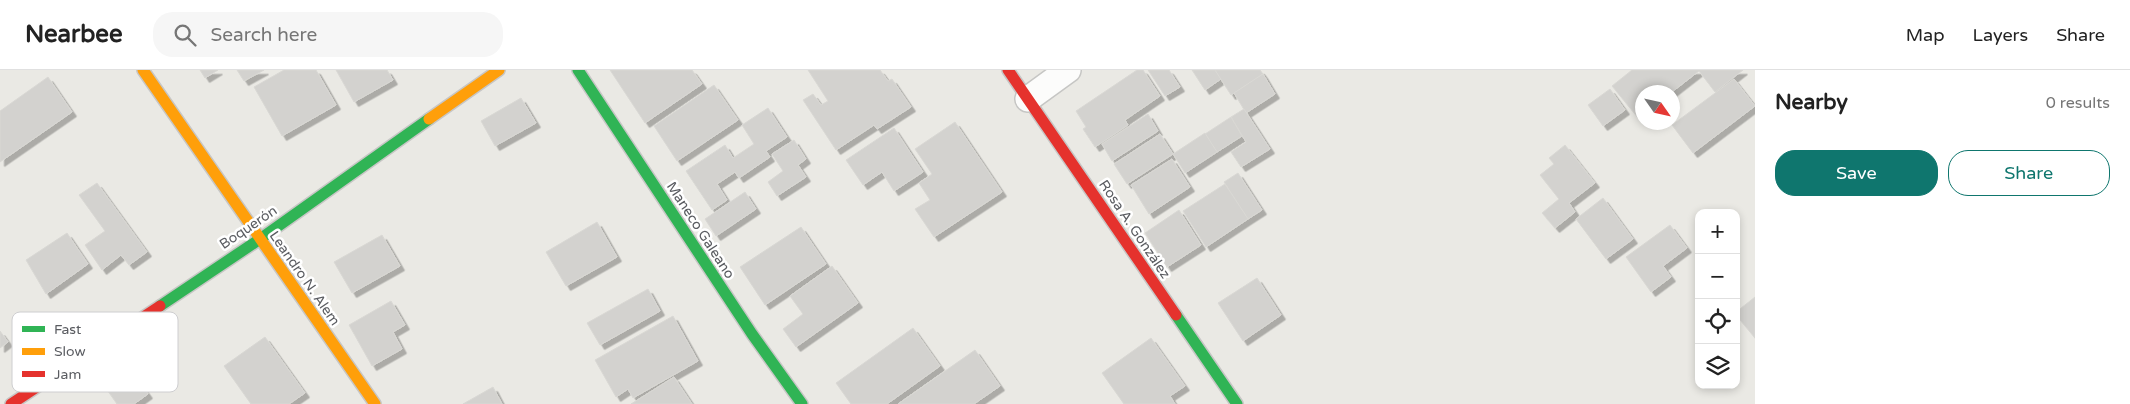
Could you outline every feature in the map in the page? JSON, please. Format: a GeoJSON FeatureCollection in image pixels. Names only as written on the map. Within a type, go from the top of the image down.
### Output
{"type":"FeatureCollection","features":[{"type":"Feature","properties":{"kind":"street","name":"Leandro N. Alem"},"geometry":{"type":"LineString","coordinates":[[143,70],[375,404]]}},
{"type":"Feature","properties":{"kind":"street","name":"Boquerón"},"geometry":{"type":"LineString","coordinates":[[149,312],[260,238],[499,70]]}},
{"type":"Feature","properties":{"kind":"street","name":"Maneco Galeano"},"geometry":{"type":"LineString","coordinates":[[578,70],[752,334],[802,404]]}},
{"type":"Feature","properties":{"kind":"street","name":"Rosa A. González"},"geometry":{"type":"LineString","coordinates":[[1008,70],[1237,404]]}},
{"type":"Feature","properties":{"kind":"street"},"geometry":{"type":"LineString","coordinates":[[1028,98],[1068,70]]}},
{"type":"Feature","properties":{"kind":"street","name":"Boquerón"},"geometry":{"type":"LineString","coordinates":[[11,404],[29,392]]}},
{"type":"Feature","properties":{"kind":"building"},"geometry":{"type":"Polygon","coordinates":[[[200,70],[218,70],[205,78],[200,70]]]}},
{"type":"Feature","properties":{"kind":"building"},"geometry":{"type":"Polygon","coordinates":[[[237,70],[264,70],[244,81],[237,70]]]}},
{"type":"Feature","properties":{"kind":"building"},"geometry":{"type":"Polygon","coordinates":[[[284,70],[316,70],[336,105],[282,136],[254,87],[284,70]]]}},
{"type":"Feature","properties":{"kind":"building"},"geometry":{"type":"Polygon","coordinates":[[[336,70],[387,70],[393,80],[354,102],[336,70]]]}},
{"type":"Feature","properties":{"kind":"building"},"geometry":{"type":"Polygon","coordinates":[[[610,70],[692,70],[702,84],[645,123],[610,70]]]}},
{"type":"Feature","properties":{"kind":"building"},"geometry":{"type":"Polygon","coordinates":[[[808,70],[880,70],[888,81],[892,79],[911,107],[877,129],[874,125],[836,150],[803,100],[813,94],[821,105],[828,101],[808,70]]]}},
{"type":"Feature","properties":{"kind":"building"},"geometry":{"type":"Polygon","coordinates":[[[1137,70],[1143,70],[1160,96],[1125,120],[1128,125],[1095,147],[1083,129],[1086,127],[1076,111],[1137,70]]]}},
{"type":"Feature","properties":{"kind":"building"},"geometry":{"type":"Polygon","coordinates":[[[1148,70],[1169,70],[1180,87],[1165,96],[1148,70]]]}},
{"type":"Feature","properties":{"kind":"building"},"geometry":{"type":"Polygon","coordinates":[[[1192,70],[1215,70],[1221,79],[1205,90],[1192,70]]]}},
{"type":"Feature","properties":{"kind":"building"},"geometry":{"type":"Polygon","coordinates":[[[1215,70],[1260,70],[1263,74],[1231,95],[1215,70]]]}},
{"type":"Feature","properties":{"kind":"building"},"geometry":{"type":"Polygon","coordinates":[[[1632,70],[1743,70],[1715,92],[1699,71],[1680,86],[1635,85],[1635,114],[1612,86],[1632,70]]]}},
{"type":"Feature","properties":{"kind":"building"},"geometry":{"type":"Polygon","coordinates":[[[1263,74],[1275,94],[1246,113],[1234,93],[1263,74]]]}},
{"type":"Feature","properties":{"kind":"building"},"geometry":{"type":"Polygon","coordinates":[[[48,77],[72,112],[0,162],[0,111],[48,77]]]}},
{"type":"Feature","properties":{"kind":"building"},"geometry":{"type":"Polygon","coordinates":[[[1734,79],[1755,106],[1693,153],[1676,130],[1680,130],[1680,119],[1734,79]]]}},
{"type":"Feature","properties":{"kind":"building"},"geometry":{"type":"Polygon","coordinates":[[[714,85],[738,120],[677,161],[654,126],[714,85]]]}},
{"type":"Feature","properties":{"kind":"building"},"geometry":{"type":"Polygon","coordinates":[[[1610,89],[1625,110],[1603,126],[1588,105],[1610,89]]]}},
{"type":"Feature","properties":{"kind":"building"},"geometry":{"type":"Polygon","coordinates":[[[521,98],[536,123],[495,146],[481,121],[521,98]]]}},
{"type":"Feature","properties":{"kind":"building"},"geometry":{"type":"Polygon","coordinates":[[[768,108],[787,137],[766,151],[770,157],[739,178],[735,172],[717,184],[727,200],[712,210],[686,171],[725,145],[733,158],[754,144],[742,125],[768,108]]]}},
{"type":"Feature","properties":{"kind":"building"},"geometry":{"type":"Polygon","coordinates":[[[1244,109],[1270,149],[1241,167],[1231,152],[1246,142],[1231,117],[1244,109]]]}},
{"type":"Feature","properties":{"kind":"building"},"geometry":{"type":"Polygon","coordinates":[[[1148,114],[1158,131],[1112,161],[1102,144],[1148,114]]]}},
{"type":"Feature","properties":{"kind":"building"},"geometry":{"type":"Polygon","coordinates":[[[1231,117],[1242,136],[1217,152],[1205,134],[1231,117]]]}},
{"type":"Feature","properties":{"kind":"building"},"geometry":{"type":"Polygon","coordinates":[[[955,122],[1002,192],[934,237],[915,209],[930,200],[919,183],[932,174],[915,149],[955,122]]]}},
{"type":"Feature","properties":{"kind":"building"},"geometry":{"type":"Polygon","coordinates":[[[894,128],[923,172],[894,191],[882,172],[863,185],[846,160],[894,128]]]}},
{"type":"Feature","properties":{"kind":"building"},"geometry":{"type":"Polygon","coordinates":[[[1205,133],[1217,152],[1185,173],[1173,154],[1205,133]]]}},
{"type":"Feature","properties":{"kind":"building"},"geometry":{"type":"Polygon","coordinates":[[[1160,134],[1173,154],[1127,184],[1114,164],[1160,134]]]}},
{"type":"Feature","properties":{"kind":"building"},"geometry":{"type":"Polygon","coordinates":[[[794,140],[806,159],[798,165],[806,177],[777,196],[768,182],[783,171],[772,154],[794,140]]]}},
{"type":"Feature","properties":{"kind":"building"},"geometry":{"type":"Polygon","coordinates":[[[1565,145],[1595,183],[1569,203],[1575,212],[1555,228],[1542,213],[1559,199],[1540,175],[1554,164],[1549,158],[1565,145]]]}},
{"type":"Feature","properties":{"kind":"building"},"geometry":{"type":"Polygon","coordinates":[[[1172,159],[1190,187],[1149,214],[1131,185],[1172,159]]]}},
{"type":"Feature","properties":{"kind":"building"},"geometry":{"type":"Polygon","coordinates":[[[1238,173],[1262,210],[1248,219],[1224,182],[1238,173]]]}},
{"type":"Feature","properties":{"kind":"building"},"geometry":{"type":"Polygon","coordinates":[[[97,183],[147,252],[129,265],[121,255],[102,270],[85,245],[105,231],[79,195],[97,183]]]}},
{"type":"Feature","properties":{"kind":"building"},"geometry":{"type":"Polygon","coordinates":[[[1225,184],[1248,219],[1206,247],[1183,211],[1225,184]]]}},
{"type":"Feature","properties":{"kind":"building"},"geometry":{"type":"Polygon","coordinates":[[[745,192],[756,209],[716,236],[705,219],[745,192]]]}},
{"type":"Feature","properties":{"kind":"building"},"geometry":{"type":"Polygon","coordinates":[[[1603,198],[1633,239],[1606,259],[1576,219],[1603,198]]]}},
{"type":"Feature","properties":{"kind":"building"},"geometry":{"type":"Polygon","coordinates":[[[1179,210],[1201,245],[1167,267],[1145,233],[1179,210]]]}},
{"type":"Feature","properties":{"kind":"building"},"geometry":{"type":"Polygon","coordinates":[[[597,222],[617,257],[566,286],[546,252],[597,222]]]}},
{"type":"Feature","properties":{"kind":"building"},"geometry":{"type":"Polygon","coordinates":[[[1670,225],[1687,248],[1663,266],[1671,277],[1651,292],[1626,257],[1670,225]]]}},
{"type":"Feature","properties":{"kind":"building"},"geometry":{"type":"Polygon","coordinates":[[[801,227],[826,264],[765,305],[740,267],[801,227]]]}},
{"type":"Feature","properties":{"kind":"building"},"geometry":{"type":"Polygon","coordinates":[[[67,233],[88,264],[46,294],[26,260],[67,233]]]}},
{"type":"Feature","properties":{"kind":"building"},"geometry":{"type":"Polygon","coordinates":[[[382,235],[400,266],[352,293],[334,262],[382,235]]]}},
{"type":"Feature","properties":{"kind":"building"},"geometry":{"type":"Polygon","coordinates":[[[832,266],[858,303],[796,347],[783,329],[803,314],[790,296],[832,266]]]}},
{"type":"Feature","properties":{"kind":"building"},"geometry":{"type":"Polygon","coordinates":[[[1257,278],[1281,315],[1243,341],[1218,303],[1257,278]]]}},
{"type":"Feature","properties":{"kind":"building"},"geometry":{"type":"Polygon","coordinates":[[[648,289],[660,311],[600,345],[587,323],[648,289]]]}},
{"type":"Feature","properties":{"kind":"building"},"geometry":{"type":"Polygon","coordinates":[[[1755,297],[1755,338],[1740,320],[1740,309],[1755,297]]]}},
{"type":"Feature","properties":{"kind":"building"},"geometry":{"type":"Polygon","coordinates":[[[391,301],[405,325],[393,332],[402,349],[372,366],[349,325],[391,301]]]}},
{"type":"Feature","properties":{"kind":"building"},"geometry":{"type":"Polygon","coordinates":[[[673,316],[698,361],[633,398],[628,389],[616,397],[595,360],[673,316]]]}},
{"type":"Feature","properties":{"kind":"building"},"geometry":{"type":"Polygon","coordinates":[[[913,328],[940,366],[887,404],[851,404],[836,383],[913,328]]]}},
{"type":"Feature","properties":{"kind":"building"},"geometry":{"type":"Polygon","coordinates":[[[0,331],[8,342],[0,348],[0,331]]]}},
{"type":"Feature","properties":{"kind":"building"},"geometry":{"type":"Polygon","coordinates":[[[265,337],[305,393],[289,404],[251,404],[224,366],[265,337]]]}},
{"type":"Feature","properties":{"kind":"building"},"geometry":{"type":"Polygon","coordinates":[[[1151,338],[1185,386],[1170,396],[1175,404],[1124,404],[1102,373],[1151,338]]]}},
{"type":"Feature","properties":{"kind":"building"},"geometry":{"type":"Polygon","coordinates":[[[975,350],[1000,386],[974,404],[898,404],[975,350]]]}},
{"type":"Feature","properties":{"kind":"building"},"geometry":{"type":"Polygon","coordinates":[[[674,377],[692,404],[631,404],[674,377]]]}},
{"type":"Feature","properties":{"kind":"building"},"geometry":{"type":"Polygon","coordinates":[[[493,387],[502,404],[463,404],[493,387]]]}},
{"type":"Feature","properties":{"kind":"building"},"geometry":{"type":"Polygon","coordinates":[[[109,392],[147,392],[148,394],[134,404],[117,404],[109,392]]]}},
{"type":"Feature","properties":{"kind":"traffic: fast"},"geometry":{"type":"LineString","coordinates":[[578,70],[752,334],[802,404]]}},
{"type":"Feature","properties":{"kind":"traffic: fast"},"geometry":{"type":"LineString","coordinates":[[160,306],[260,239],[429,119]]}},
{"type":"Feature","properties":{"kind":"traffic: fast"},"geometry":{"type":"LineString","coordinates":[[1176,315],[1237,404]]}},
{"type":"Feature","properties":{"kind":"traffic: slow"},"geometry":{"type":"LineString","coordinates":[[143,70],[375,404]]}},
{"type":"Feature","properties":{"kind":"traffic: slow"},"geometry":{"type":"LineString","coordinates":[[429,119],[499,70]]}},
{"type":"Feature","properties":{"kind":"traffic: jam"},"geometry":{"type":"LineString","coordinates":[[1008,70],[1176,315]]}},
{"type":"Feature","properties":{"kind":"traffic: jam"},"geometry":{"type":"LineString","coordinates":[[151,312],[160,306]]}},
{"type":"Feature","properties":{"kind":"traffic: jam"},"geometry":{"type":"LineString","coordinates":[[11,404],[29,392]]}}]}
